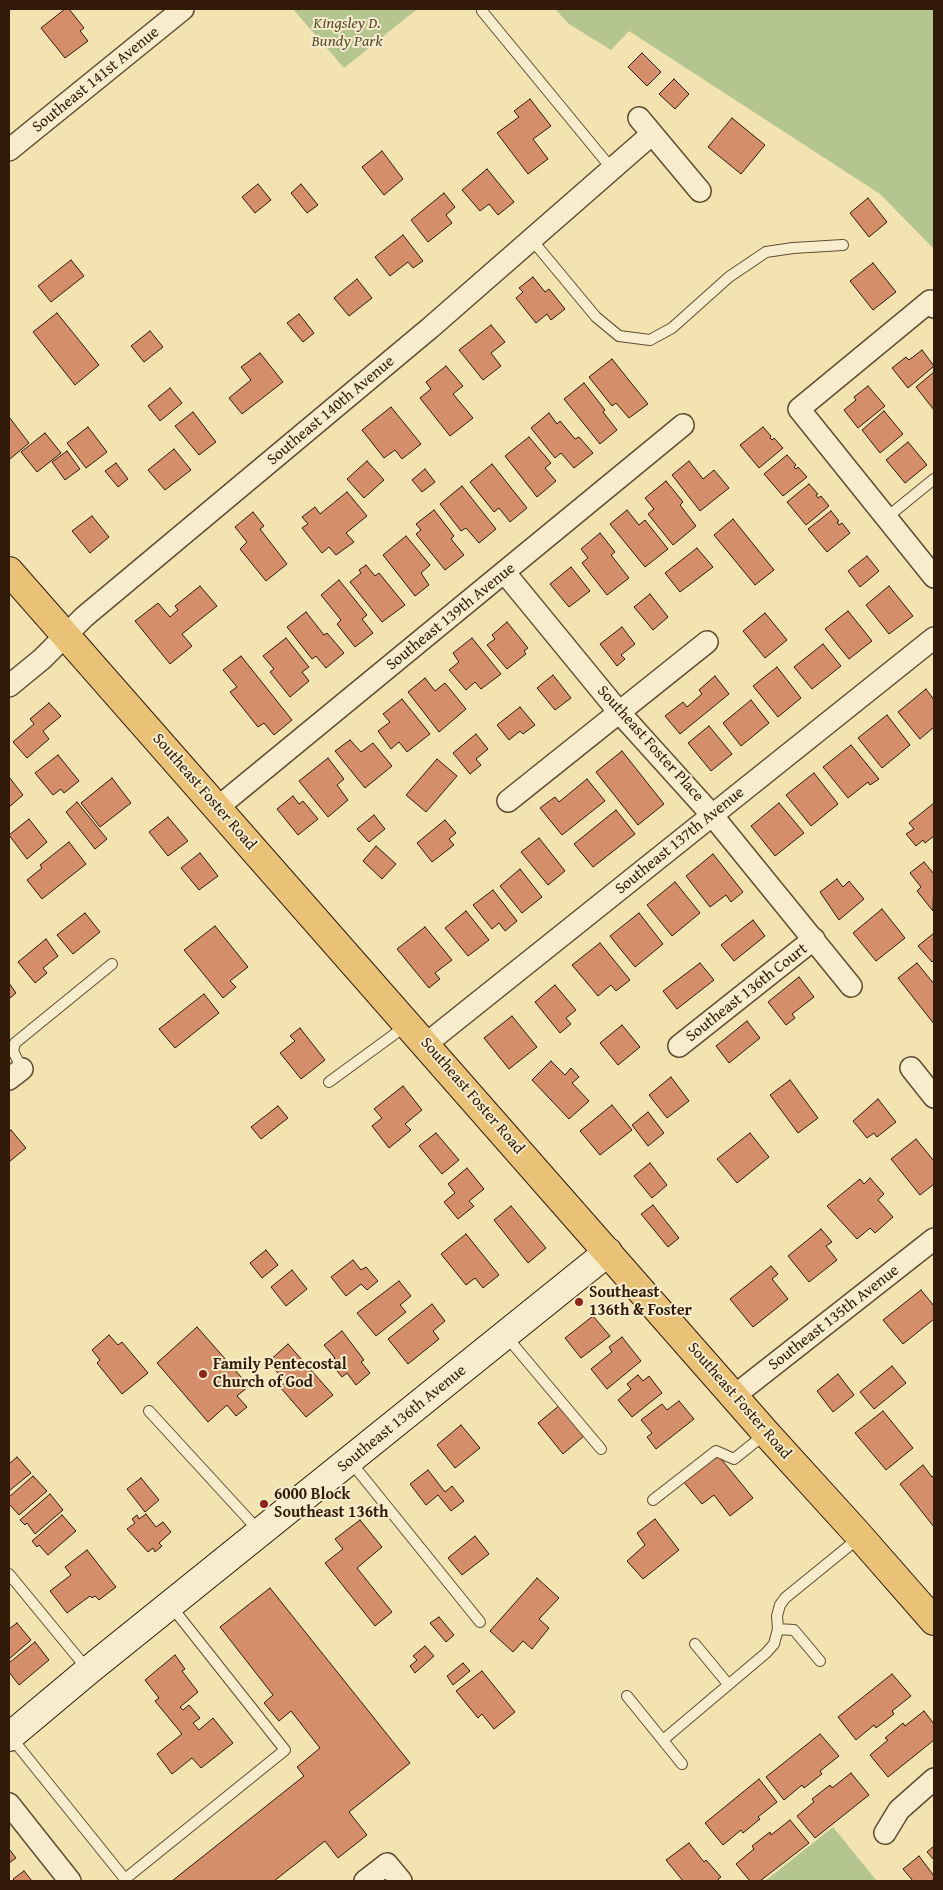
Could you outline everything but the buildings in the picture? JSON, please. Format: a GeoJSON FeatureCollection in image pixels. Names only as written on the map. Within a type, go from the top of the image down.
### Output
{"type":"FeatureCollection","features":[{"type":"Feature","properties":{"kind":"main road","name":"Southeast Foster Road"},"geometry":{"type":"LineString","coordinates":[[9,571],[766,1433],[934,1621]]}},
{"type":"Feature","properties":{"kind":"street","name":"Southeast 141st Avenue"},"geometry":{"type":"LineString","coordinates":[[9,150],[183,9]]}},
{"type":"Feature","properties":{"kind":"street"},"geometry":{"type":"LineString","coordinates":[[638,118],[700,191]]}},
{"type":"Feature","properties":{"kind":"street","name":"Southeast 140th Avenue"},"geometry":{"type":"LineString","coordinates":[[9,686],[42,659],[91,611],[430,328],[652,134]]}},
{"type":"Feature","properties":{"kind":"street"},"geometry":{"type":"LineString","coordinates":[[932,304],[798,409],[934,577]]}},
{"type":"Feature","properties":{"kind":"street","name":"Southeast 139th Avenue"},"geometry":{"type":"LineString","coordinates":[[217,808],[684,425]]}},
{"type":"Feature","properties":{"kind":"street","name":"Southeast Foster Place"},"geometry":{"type":"LineString","coordinates":[[505,573],[619,712],[712,815],[851,986]]}},
{"type":"Feature","properties":{"kind":"street","name":"Southeast 137th Avenue"},"geometry":{"type":"LineString","coordinates":[[417,1034],[712,815],[934,638]]}},
{"type":"Feature","properties":{"kind":"street"},"geometry":{"type":"LineString","coordinates":[[508,801],[707,642]]}},
{"type":"Feature","properties":{"kind":"street","name":"Southeast 136th Court"},"geometry":{"type":"LineString","coordinates":[[679,1046],[814,939]]}},
{"type":"Feature","properties":{"kind":"street"},"geometry":{"type":"LineString","coordinates":[[911,1068],[934,1097]]}},
{"type":"Feature","properties":{"kind":"street","name":"Southeast 135th Avenue"},"geometry":{"type":"LineString","coordinates":[[734,1396],[934,1239]]}},
{"type":"Feature","properties":{"kind":"street","name":"Southeast 136th Avenue"},"geometry":{"type":"LineString","coordinates":[[10,1736],[89,1670],[171,1606],[608,1252]]}},
{"type":"Feature","properties":{"kind":"street"},"geometry":{"type":"LineString","coordinates":[[885,1833],[899,1810],[934,1779]]}},
{"type":"Feature","properties":{"kind":"street"},"geometry":{"type":"LineString","coordinates":[[9,1804],[70,1881]]}},
{"type":"Feature","properties":{"kind":"street"},"geometry":{"type":"LineString","coordinates":[[365,1881],[387,1864],[400,1881]]}},
{"type":"Feature","properties":{"kind":"lane"},"geometry":{"type":"LineString","coordinates":[[482,11],[612,169]]}},
{"type":"Feature","properties":{"kind":"lane"},"geometry":{"type":"LineString","coordinates":[[532,240],[596,317],[619,336],[650,340],[672,328],[729,277],[766,252],[842,245]]}},
{"type":"Feature","properties":{"kind":"lane"},"geometry":{"type":"LineString","coordinates":[[886,518],[934,479]]}},
{"type":"Feature","properties":{"kind":"lane"},"geometry":{"type":"LineString","coordinates":[[15,1074],[14,1043],[112,964]]}},
{"type":"Feature","properties":{"kind":"lane"},"geometry":{"type":"LineString","coordinates":[[329,1082],[417,1034]]}},
{"type":"Feature","properties":{"kind":"lane"},"geometry":{"type":"LineString","coordinates":[[505,1335],[601,1449]]}},
{"type":"Feature","properties":{"kind":"lane"},"geometry":{"type":"LineString","coordinates":[[149,1410],[260,1533]]}},
{"type":"Feature","properties":{"kind":"lane"},"geometry":{"type":"LineString","coordinates":[[653,1500],[716,1451],[734,1459],[766,1433]]}},
{"type":"Feature","properties":{"kind":"lane"},"geometry":{"type":"LineString","coordinates":[[350,1461],[480,1622]]}},
{"type":"Feature","properties":{"kind":"lane"},"geometry":{"type":"LineString","coordinates":[[662,1740],[766,1653],[774,1644],[778,1629],[777,1616],[780,1605],[785,1598],[860,1537]]}},
{"type":"Feature","properties":{"kind":"lane"},"geometry":{"type":"LineString","coordinates":[[9,1574],[89,1670]]}},
{"type":"Feature","properties":{"kind":"lane"},"geometry":{"type":"LineString","coordinates":[[10,1736],[125,1879],[286,1750],[171,1606]]}},
{"type":"Feature","properties":{"kind":"lane"},"geometry":{"type":"LineString","coordinates":[[778,1629],[794,1630],[820,1661]]}},
{"type":"Feature","properties":{"kind":"lane"},"geometry":{"type":"LineString","coordinates":[[695,1644],[728,1684]]}},
{"type":"Feature","properties":{"kind":"lane"},"geometry":{"type":"LineString","coordinates":[[627,1696],[682,1764]]}},
{"type":"Feature","properties":{"kind":"green space","name":"Kingsley D. Bundy Park"},"geometry":{"type":"Polygon","coordinates":[[[293,9],[417,9],[344,68],[293,9]]]}},
{"type":"Feature","properties":{"kind":"green space"},"geometry":{"type":"Polygon","coordinates":[[[555,9],[934,9],[934,249],[880,194],[629,31],[611,50],[569,24],[555,9]]]}},
{"type":"Feature","properties":{"kind":"green space"},"geometry":{"type":"Polygon","coordinates":[[[833,1827],[876,1880],[765,1881],[833,1827]]]}},
{"type":"Feature","properties":{"kind":"place","name":"Southeast 136th & Foster"},"geometry":{"type":"Point","coordinates":[579,1302]}},
{"type":"Feature","properties":{"kind":"place","name":"Family Pentecostal Church of God"},"geometry":{"type":"Point","coordinates":[203,1374]}},
{"type":"Feature","properties":{"kind":"place","name":"6000 Block Southeast 136th"},"geometry":{"type":"Point","coordinates":[264,1504]}}]}
